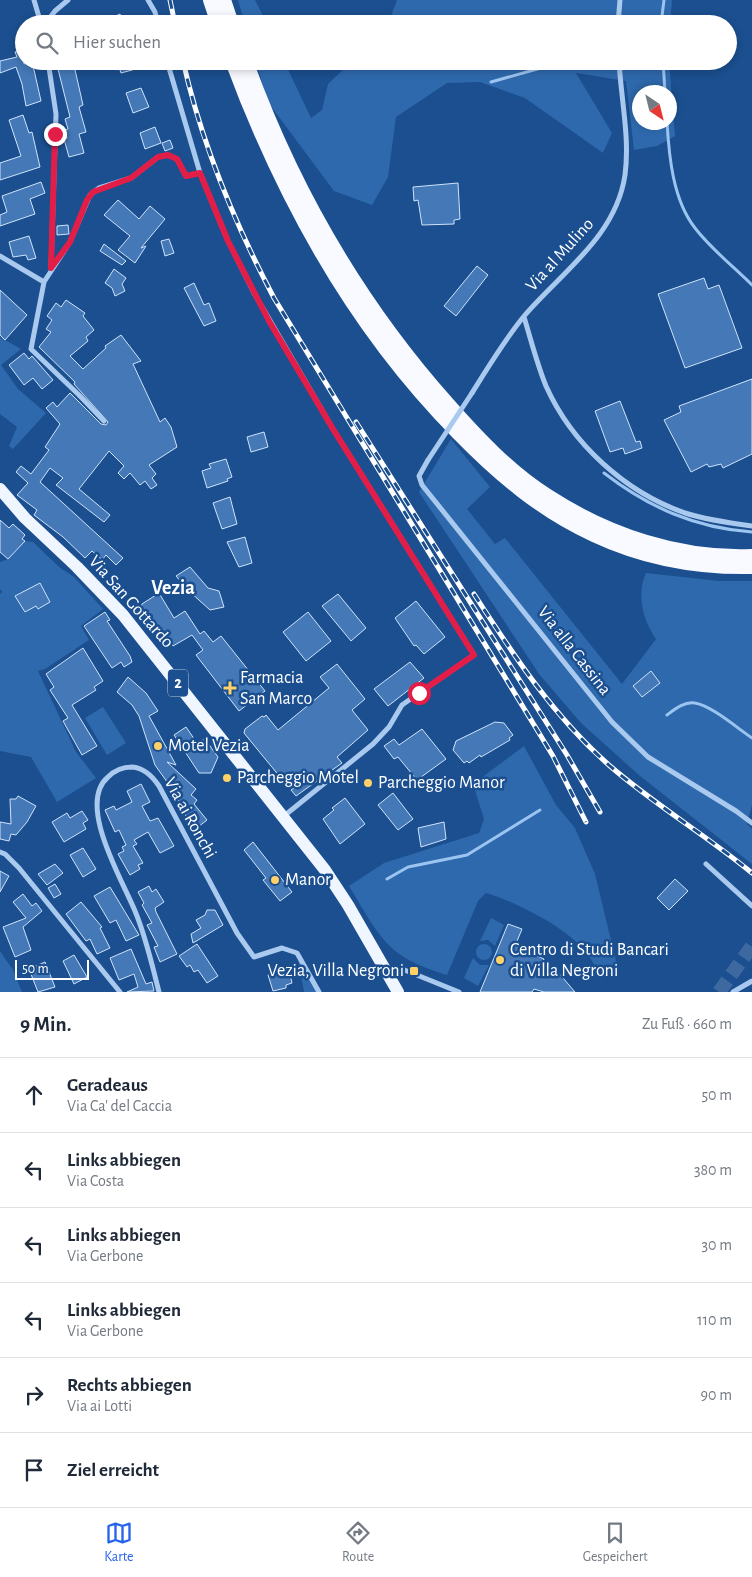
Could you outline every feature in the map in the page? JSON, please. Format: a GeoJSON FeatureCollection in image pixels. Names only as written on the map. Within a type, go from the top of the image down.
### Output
{"type":"FeatureCollection","features":[{"type":"Feature","properties":{"kind":"highway"},"geometry":{"type":"LineString","coordinates":[[210,0],[215,15]]}},
{"type":"Feature","properties":{"kind":"highway"},"geometry":{"type":"LineString","coordinates":[[224,0],[229,15]]}},
{"type":"Feature","properties":{"kind":"highway"},"geometry":{"type":"LineString","coordinates":[[236,70],[268,153],[290,199],[322,256],[374,334],[407,377],[472,447],[500,473],[538,503],[593,535],[629,549],[670,560],[719,566],[752,567]]}},
{"type":"Feature","properties":{"kind":"highway"},"geometry":{"type":"LineString","coordinates":[[249,70],[270,124],[297,183],[340,260],[384,326],[414,365],[466,424],[497,454],[547,496],[609,529],[667,548],[711,554],[752,556]]}},
{"type":"Feature","properties":{"kind":"main road","name":"Via San Gottardo"},"geometry":{"type":"LineString","coordinates":[[0,489],[25,518],[123,614],[284,816],[325,870],[398,992]]}},
{"type":"Feature","properties":{"kind":"street"},"geometry":{"type":"LineString","coordinates":[[34,0],[38,15]]}},
{"type":"Feature","properties":{"kind":"street"},"geometry":{"type":"LineString","coordinates":[[52,15],[68,0]]}},
{"type":"Feature","properties":{"kind":"street"},"geometry":{"type":"LineString","coordinates":[[148,0],[155,15]]}},
{"type":"Feature","properties":{"kind":"street"},"geometry":{"type":"LineString","coordinates":[[619,15],[620,0]]}},
{"type":"Feature","properties":{"kind":"street"},"geometry":{"type":"LineString","coordinates":[[49,70],[56,114],[51,268]]}},
{"type":"Feature","properties":{"kind":"street"},"geometry":{"type":"LineString","coordinates":[[170,70],[200,173],[228,241],[269,321],[333,429],[474,655],[402,705],[389,727],[373,744],[284,816]]}},
{"type":"Feature","properties":{"kind":"street","name":"Via al Mulino"},"geometry":{"type":"LineString","coordinates":[[428,460],[524,317],[546,292],[578,262],[596,240],[614,212],[624,177],[627,150],[620,70]]}},
{"type":"Feature","properties":{"kind":"street"},"geometry":{"type":"LineString","coordinates":[[104,421],[31,349],[44,282],[51,268],[70,242],[87,200],[96,190],[131,178],[152,160],[164,155],[177,159],[186,176],[200,173]]}},
{"type":"Feature","properties":{"kind":"street"},"geometry":{"type":"LineString","coordinates":[[0,256],[44,282]]}},
{"type":"Feature","properties":{"kind":"street","name":"Via al Mulino"},"geometry":{"type":"LineString","coordinates":[[524,317],[538,363],[556,406],[578,438],[611,471],[638,490],[685,513],[712,520],[752,526]]}},
{"type":"Feature","properties":{"kind":"street","name":"Via alla Cassina"},"geometry":{"type":"LineString","coordinates":[[428,460],[419,476],[422,484],[612,722],[648,757],[736,810],[752,823]]}},
{"type":"Feature","properties":{"kind":"street","name":"Via ai Ronchi"},"geometry":{"type":"LineString","coordinates":[[159,992],[136,912],[101,830],[97,807],[98,792],[104,780],[116,771],[129,767],[141,770],[149,775],[159,786],[237,934],[254,957],[282,948],[297,953],[319,992]]}},
{"type":"Feature","properties":{"kind":"street"},"geometry":{"type":"LineString","coordinates":[[0,852],[5,854],[19,868],[120,992]]}},
{"type":"Feature","properties":{"kind":"street"},"geometry":{"type":"LineString","coordinates":[[706,864],[752,906]]}},
{"type":"Feature","properties":{"kind":"street"},"geometry":{"type":"LineString","coordinates":[[388,974],[402,970],[459,992]]}},
{"type":"Feature","properties":{"kind":"street"},"geometry":{"type":"LineString","coordinates":[[733,992],[752,981]]}},
{"type":"Feature","properties":{"kind":"shaded area"},"geometry":{"type":"Polygon","coordinates":[[[238,0],[255,0],[262,15],[242,15],[238,0]]]}},
{"type":"Feature","properties":{"kind":"shaded area"},"geometry":{"type":"Polygon","coordinates":[[[397,0],[672,0],[671,15],[391,15],[397,0]]]}},
{"type":"Feature","properties":{"kind":"shaded area"},"geometry":{"type":"Polygon","coordinates":[[[258,70],[288,70],[311,118],[322,110],[328,84],[343,70],[670,70],[671,85],[632,85],[632,130],[675,130],[675,136],[657,146],[634,150],[626,81],[576,73],[612,133],[603,153],[525,98],[480,82],[447,83],[396,117],[388,177],[372,205],[334,191],[267,101],[258,70]]]}},
{"type":"Feature","properties":{"kind":"shaded area"},"geometry":{"type":"Polygon","coordinates":[[[0,337],[21,349],[1,365],[18,389],[46,413],[13,449],[9,446],[17,427],[0,414],[0,337]]]}},
{"type":"Feature","properties":{"kind":"shaded area"},"geometry":{"type":"Polygon","coordinates":[[[451,439],[490,487],[467,509],[495,544],[505,538],[622,684],[656,639],[644,616],[642,607],[643,581],[646,573],[719,581],[752,581],[752,805],[747,824],[752,829],[752,864],[640,776],[581,723],[539,674],[419,492],[451,439]]]}},
{"type":"Feature","properties":{"kind":"shaded area"},"geometry":{"type":"Polygon","coordinates":[[[25,541],[33,542],[59,567],[74,577],[103,609],[81,626],[89,640],[45,669],[38,671],[76,752],[96,778],[57,802],[31,757],[0,751],[0,594],[2,592],[0,589],[0,562],[8,559],[25,541]]]}},
{"type":"Feature","properties":{"kind":"shaded area"},"geometry":{"type":"Polygon","coordinates":[[[103,707],[126,743],[107,755],[85,718],[103,707]]]}},
{"type":"Feature","properties":{"kind":"shaded area"},"geometry":{"type":"Polygon","coordinates":[[[524,746],[556,805],[575,828],[595,874],[617,965],[602,979],[586,952],[566,934],[540,916],[511,902],[486,893],[478,901],[447,975],[427,968],[410,961],[387,943],[369,919],[349,886],[384,863],[479,833],[484,819],[473,784],[524,746]]]}},
{"type":"Feature","properties":{"kind":"shaded area"},"geometry":{"type":"Polygon","coordinates":[[[491,918],[504,925],[495,946],[488,940],[480,941],[491,918]]]}},
{"type":"Feature","properties":{"kind":"shaded area"},"geometry":{"type":"Polygon","coordinates":[[[481,944],[487,944],[492,949],[490,958],[481,960],[476,955],[476,949],[481,944]]]}},
{"type":"Feature","properties":{"kind":"shaded area"},"geometry":{"type":"Polygon","coordinates":[[[0,951],[13,970],[22,992],[0,992],[0,951]]]}},
{"type":"Feature","properties":{"kind":"shaded area"},"geometry":{"type":"Polygon","coordinates":[[[297,953],[319,992],[304,992],[297,953]]]}},
{"type":"Feature","properties":{"kind":"shaded area"},"geometry":{"type":"Polygon","coordinates":[[[473,958],[480,965],[489,965],[478,986],[464,978],[473,958]]]}},
{"type":"Feature","properties":{"kind":"building"},"geometry":{"type":"Polygon","coordinates":[[[15,57],[15,67],[0,73],[0,61],[15,57]]]}},
{"type":"Feature","properties":{"kind":"building"},"geometry":{"type":"Polygon","coordinates":[[[17,70],[34,70],[41,101],[26,106],[17,70]]]}},
{"type":"Feature","properties":{"kind":"building"},"geometry":{"type":"Polygon","coordinates":[[[58,70],[75,70],[83,105],[79,107],[86,132],[79,134],[84,153],[69,157],[64,139],[67,138],[65,130],[68,129],[65,119],[70,117],[58,70]]]}},
{"type":"Feature","properties":{"kind":"building"},"geometry":{"type":"Polygon","coordinates":[[[120,70],[132,70],[121,73],[120,70]]]}},
{"type":"Feature","properties":{"kind":"building"},"geometry":{"type":"Polygon","coordinates":[[[141,88],[149,107],[133,113],[126,93],[141,88]]]}},
{"type":"Feature","properties":{"kind":"building"},"geometry":{"type":"Polygon","coordinates":[[[23,115],[29,133],[32,132],[40,167],[0,180],[0,163],[21,156],[9,120],[23,115]]]}},
{"type":"Feature","properties":{"kind":"building"},"geometry":{"type":"Polygon","coordinates":[[[155,127],[161,143],[145,149],[140,133],[155,127]]]}},
{"type":"Feature","properties":{"kind":"building"},"geometry":{"type":"Polygon","coordinates":[[[170,140],[173,148],[165,151],[162,143],[170,140]]]}},
{"type":"Feature","properties":{"kind":"building"},"geometry":{"type":"Polygon","coordinates":[[[41,182],[45,193],[30,199],[35,214],[0,226],[0,215],[7,212],[2,196],[41,182]]]}},
{"type":"Feature","properties":{"kind":"building"},"geometry":{"type":"Polygon","coordinates":[[[458,183],[460,219],[454,220],[454,224],[422,225],[418,200],[414,201],[413,187],[458,183]]]}},
{"type":"Feature","properties":{"kind":"building"},"geometry":{"type":"Polygon","coordinates":[[[118,200],[139,219],[150,206],[165,219],[141,248],[146,246],[135,263],[118,250],[130,236],[104,215],[118,200]]]}},
{"type":"Feature","properties":{"kind":"building"},"geometry":{"type":"Polygon","coordinates":[[[68,225],[69,234],[57,235],[57,226],[68,225]]]}},
{"type":"Feature","properties":{"kind":"building"},"geometry":{"type":"Polygon","coordinates":[[[29,236],[36,258],[28,260],[26,255],[13,257],[9,242],[29,236]]]}},
{"type":"Feature","properties":{"kind":"building"},"geometry":{"type":"Polygon","coordinates":[[[169,239],[174,253],[165,256],[161,241],[169,239]]]}},
{"type":"Feature","properties":{"kind":"building"},"geometry":{"type":"Polygon","coordinates":[[[104,244],[126,261],[122,265],[100,251],[104,244]]]}},
{"type":"Feature","properties":{"kind":"building"},"geometry":{"type":"Polygon","coordinates":[[[477,266],[488,275],[456,316],[444,306],[477,266]]]}},
{"type":"Feature","properties":{"kind":"building"},"geometry":{"type":"Polygon","coordinates":[[[114,269],[126,278],[122,284],[125,291],[115,296],[112,288],[105,283],[114,269]]]}},
{"type":"Feature","properties":{"kind":"building"},"geometry":{"type":"Polygon","coordinates":[[[704,278],[708,289],[719,285],[742,348],[685,368],[658,294],[704,278]]]}},
{"type":"Feature","properties":{"kind":"building"},"geometry":{"type":"Polygon","coordinates":[[[194,283],[204,305],[209,303],[216,321],[204,326],[184,288],[194,283]]]}},
{"type":"Feature","properties":{"kind":"building"},"geometry":{"type":"Polygon","coordinates":[[[0,290],[27,315],[5,340],[0,335],[0,290]]]}},
{"type":"Feature","properties":{"kind":"building"},"geometry":{"type":"Polygon","coordinates":[[[66,300],[85,313],[83,316],[94,330],[86,337],[88,341],[70,356],[83,369],[106,348],[105,346],[121,335],[141,361],[133,364],[160,422],[165,418],[171,427],[177,447],[149,465],[156,474],[152,478],[157,485],[151,489],[145,481],[140,485],[130,473],[124,479],[118,473],[124,466],[109,451],[79,489],[110,515],[104,522],[56,485],[63,478],[50,468],[40,482],[123,558],[116,565],[106,555],[102,560],[92,551],[85,558],[63,537],[34,515],[37,510],[17,495],[28,483],[16,472],[21,466],[31,474],[49,450],[45,447],[60,424],[46,408],[53,402],[57,407],[70,393],[101,424],[106,425],[108,422],[74,384],[75,382],[39,347],[51,332],[46,329],[52,320],[47,316],[56,303],[61,307],[66,300]]]}},
{"type":"Feature","properties":{"kind":"building"},"geometry":{"type":"Polygon","coordinates":[[[24,353],[29,359],[32,356],[53,380],[42,389],[33,378],[24,385],[9,365],[24,353]]]}},
{"type":"Feature","properties":{"kind":"building"},"geometry":{"type":"Polygon","coordinates":[[[752,379],[752,454],[723,468],[721,464],[709,467],[707,464],[691,472],[664,420],[681,412],[679,406],[752,379]]]}},
{"type":"Feature","properties":{"kind":"building"},"geometry":{"type":"Polygon","coordinates":[[[620,401],[636,442],[640,441],[642,448],[625,454],[623,448],[610,452],[595,411],[620,401]]]}},
{"type":"Feature","properties":{"kind":"building"},"geometry":{"type":"Polygon","coordinates":[[[264,432],[268,447],[251,452],[247,437],[264,432]]]}},
{"type":"Feature","properties":{"kind":"building"},"geometry":{"type":"Polygon","coordinates":[[[226,459],[232,477],[227,479],[228,481],[207,488],[202,471],[211,468],[209,464],[226,459]]]}},
{"type":"Feature","properties":{"kind":"building"},"geometry":{"type":"Polygon","coordinates":[[[230,497],[237,524],[222,529],[213,503],[230,497]]]}},
{"type":"Feature","properties":{"kind":"building"},"geometry":{"type":"Polygon","coordinates":[[[0,520],[9,528],[13,524],[25,535],[22,539],[25,541],[8,559],[0,552],[0,520]]]}},
{"type":"Feature","properties":{"kind":"building"},"geometry":{"type":"Polygon","coordinates":[[[245,537],[252,563],[239,567],[227,542],[245,537]]]}},
{"type":"Feature","properties":{"kind":"building"},"geometry":{"type":"Polygon","coordinates":[[[190,567],[208,588],[219,591],[224,607],[210,610],[176,576],[190,567]]]}},
{"type":"Feature","properties":{"kind":"building"},"geometry":{"type":"Polygon","coordinates":[[[40,583],[50,602],[38,609],[36,606],[25,612],[15,596],[40,583]]]}},
{"type":"Feature","properties":{"kind":"building"},"geometry":{"type":"Polygon","coordinates":[[[159,593],[174,618],[185,611],[200,634],[204,631],[213,642],[221,636],[265,691],[239,711],[196,655],[203,650],[192,635],[173,646],[160,627],[148,618],[141,609],[142,604],[159,593]]]}},
{"type":"Feature","properties":{"kind":"building"},"geometry":{"type":"Polygon","coordinates":[[[338,594],[366,628],[351,641],[322,606],[338,594]]]}},
{"type":"Feature","properties":{"kind":"building"},"geometry":{"type":"Polygon","coordinates":[[[416,601],[445,637],[424,654],[416,645],[414,646],[395,618],[416,601]]]}},
{"type":"Feature","properties":{"kind":"building"},"geometry":{"type":"Polygon","coordinates":[[[105,612],[110,620],[107,621],[130,656],[132,662],[124,667],[121,662],[112,668],[84,626],[105,612]]]}},
{"type":"Feature","properties":{"kind":"building"},"geometry":{"type":"Polygon","coordinates":[[[308,612],[331,641],[306,661],[283,632],[308,612]]]}},
{"type":"Feature","properties":{"kind":"building"},"geometry":{"type":"Polygon","coordinates":[[[83,648],[103,681],[94,687],[96,690],[72,705],[97,746],[82,755],[63,721],[68,718],[50,690],[54,687],[46,674],[83,648]]]}},
{"type":"Feature","properties":{"kind":"building"},"geometry":{"type":"Polygon","coordinates":[[[410,662],[424,678],[388,706],[374,689],[410,662]]]}},
{"type":"Feature","properties":{"kind":"building"},"geometry":{"type":"Polygon","coordinates":[[[337,664],[365,699],[352,710],[368,730],[337,757],[342,763],[296,796],[291,790],[294,788],[283,774],[280,777],[244,733],[245,729],[266,715],[278,730],[329,688],[320,677],[337,664]]]}},
{"type":"Feature","properties":{"kind":"building"},"geometry":{"type":"Polygon","coordinates":[[[651,671],[660,683],[642,697],[633,686],[651,671]]]}},
{"type":"Feature","properties":{"kind":"building","name":"Motel Vezia"},"geometry":{"type":"Polygon","coordinates":[[[128,677],[146,693],[158,711],[149,716],[176,765],[167,762],[196,789],[191,795],[197,800],[194,804],[207,820],[193,831],[184,812],[177,805],[179,802],[175,793],[155,765],[139,716],[132,705],[117,692],[128,677]]]}},
{"type":"Feature","properties":{"kind":"building"},"geometry":{"type":"Polygon","coordinates":[[[495,722],[504,723],[513,735],[509,738],[510,740],[481,757],[480,755],[469,763],[467,761],[464,763],[453,750],[456,741],[495,722]]]}},
{"type":"Feature","properties":{"kind":"building"},"geometry":{"type":"Polygon","coordinates":[[[186,727],[197,743],[205,739],[218,757],[211,773],[199,773],[174,735],[186,727]]]}},
{"type":"Feature","properties":{"kind":"building"},"geometry":{"type":"Polygon","coordinates":[[[422,729],[446,759],[417,780],[398,757],[394,759],[384,746],[394,739],[399,745],[422,729]]]}},
{"type":"Feature","properties":{"kind":"building"},"geometry":{"type":"Polygon","coordinates":[[[141,784],[150,802],[142,806],[150,821],[158,818],[174,846],[160,853],[148,832],[134,840],[137,844],[133,846],[143,863],[138,865],[140,869],[130,875],[118,854],[124,851],[122,847],[126,845],[119,830],[115,832],[105,810],[114,806],[116,810],[132,802],[127,791],[141,784]]]}},
{"type":"Feature","properties":{"kind":"building"},"geometry":{"type":"Polygon","coordinates":[[[393,793],[413,819],[398,830],[378,805],[393,793]]]}},
{"type":"Feature","properties":{"kind":"building"},"geometry":{"type":"Polygon","coordinates":[[[18,796],[36,806],[27,822],[16,835],[11,834],[9,841],[0,839],[0,822],[11,824],[10,799],[16,799],[18,796]]]}},
{"type":"Feature","properties":{"kind":"building","name":"Manor"},"geometry":{"type":"Polygon","coordinates":[[[345,798],[365,824],[340,844],[323,819],[334,810],[332,808],[345,798]]]}},
{"type":"Feature","properties":{"kind":"building"},"geometry":{"type":"Polygon","coordinates":[[[82,811],[88,820],[83,823],[86,829],[64,842],[52,822],[67,813],[70,818],[82,811]]]}},
{"type":"Feature","properties":{"kind":"building"},"geometry":{"type":"Polygon","coordinates":[[[444,822],[446,839],[421,847],[418,828],[444,822]]]}},
{"type":"Feature","properties":{"kind":"building"},"geometry":{"type":"Polygon","coordinates":[[[253,842],[292,892],[280,901],[263,880],[266,878],[244,850],[253,842]]]}},
{"type":"Feature","properties":{"kind":"building"},"geometry":{"type":"Polygon","coordinates":[[[83,848],[96,869],[83,877],[70,855],[83,848]]]}},
{"type":"Feature","properties":{"kind":"building"},"geometry":{"type":"Polygon","coordinates":[[[55,864],[63,873],[47,885],[38,874],[55,864]]]}},
{"type":"Feature","properties":{"kind":"building"},"geometry":{"type":"Polygon","coordinates":[[[0,871],[9,876],[0,892],[0,871]]]}},
{"type":"Feature","properties":{"kind":"building"},"geometry":{"type":"Polygon","coordinates":[[[675,879],[688,891],[669,910],[657,898],[675,879]]]}},
{"type":"Feature","properties":{"kind":"building"},"geometry":{"type":"Polygon","coordinates":[[[55,884],[61,894],[54,898],[48,888],[55,884]]]}},
{"type":"Feature","properties":{"kind":"building"},"geometry":{"type":"Polygon","coordinates":[[[149,886],[152,892],[156,889],[164,902],[155,908],[156,912],[177,954],[160,962],[154,947],[158,946],[147,925],[152,923],[142,905],[144,903],[138,892],[149,886]]]}},
{"type":"Feature","properties":{"kind":"building"},"geometry":{"type":"Polygon","coordinates":[[[110,887],[139,935],[126,941],[116,920],[110,923],[94,896],[110,887]]]}},
{"type":"Feature","properties":{"kind":"building"},"geometry":{"type":"Polygon","coordinates":[[[23,894],[32,906],[36,903],[42,911],[23,927],[31,950],[15,957],[3,927],[26,918],[13,902],[23,894]]]}},
{"type":"Feature","properties":{"kind":"building"},"geometry":{"type":"Polygon","coordinates":[[[81,902],[102,927],[100,928],[110,948],[97,954],[90,939],[86,941],[66,914],[81,902]]]}},
{"type":"Feature","properties":{"kind":"building"},"geometry":{"type":"Polygon","coordinates":[[[207,910],[215,910],[223,925],[193,943],[191,934],[201,928],[196,920],[205,915],[207,910]]]}},
{"type":"Feature","properties":{"kind":"building"},"geometry":{"type":"Polygon","coordinates":[[[508,924],[522,929],[515,946],[544,959],[537,978],[557,971],[575,992],[544,992],[534,989],[532,992],[480,992],[508,924]]]}},
{"type":"Feature","properties":{"kind":"building"},"geometry":{"type":"Polygon","coordinates":[[[197,944],[218,976],[207,983],[198,970],[194,972],[190,965],[187,967],[179,956],[197,944]]]}},
{"type":"Feature","properties":{"kind":"building"},"geometry":{"type":"Polygon","coordinates":[[[131,949],[146,984],[152,982],[154,991],[127,992],[138,987],[134,974],[119,980],[110,958],[131,949]]]}},
{"type":"Feature","properties":{"kind":"building"},"geometry":{"type":"Polygon","coordinates":[[[74,955],[87,977],[74,984],[63,961],[74,955]]]}},
{"type":"Feature","properties":{"kind":"building"},"geometry":{"type":"Polygon","coordinates":[[[45,962],[55,987],[38,992],[29,969],[45,962]]]}},
{"type":"Feature","properties":{"kind":"building"},"geometry":{"type":"Polygon","coordinates":[[[289,970],[292,983],[286,985],[286,988],[273,991],[268,975],[289,970]]]}},
{"type":"Feature","properties":{"kind":"waterway"},"geometry":{"type":"LineString","coordinates":[[662,15],[664,0]]}},
{"type":"Feature","properties":{"kind":"waterway"},"geometry":{"type":"LineString","coordinates":[[491,82],[534,70]]}},
{"type":"Feature","properties":{"kind":"waterway"},"geometry":{"type":"LineString","coordinates":[[664,70],[665,85]]}},
{"type":"Feature","properties":{"kind":"waterway"},"geometry":{"type":"LineString","coordinates":[[668,130],[671,164],[677,191],[688,217],[708,243],[752,285]]}},
{"type":"Feature","properties":{"kind":"waterway"},"geometry":{"type":"LineString","coordinates":[[604,473],[638,496],[673,514],[711,526],[752,532]]}},
{"type":"Feature","properties":{"kind":"waterway"},"geometry":{"type":"LineString","coordinates":[[667,715],[684,704],[695,703],[709,708],[752,738]]}},
{"type":"Feature","properties":{"kind":"waterway"},"geometry":{"type":"LineString","coordinates":[[387,879],[408,867],[467,855],[540,810]]}},
{"type":"Feature","properties":{"kind":"tunnel"},"geometry":{"type":"LineString","coordinates":[[719,992],[752,946]]}},
{"type":"Feature","properties":{"kind":"railway"},"geometry":{"type":"LineString","coordinates":[[170,0],[173,15]]}},
{"type":"Feature","properties":{"kind":"railway"},"geometry":{"type":"LineString","coordinates":[[185,70],[200,123],[221,182],[246,241],[274,298],[553,756],[586,822]]}},
{"type":"Feature","properties":{"kind":"railway"},"geometry":{"type":"LineString","coordinates":[[356,422],[567,755],[600,812]]}},
{"type":"Feature","properties":{"kind":"railway"},"geometry":{"type":"LineString","coordinates":[[474,594],[536,685],[590,747],[627,780],[752,873]]}},
{"type":"Feature","properties":{"kind":"place","name":"Farmacia San Marco"},"geometry":{"type":"Point","coordinates":[230,688]}},
{"type":"Feature","properties":{"kind":"place","name":"Motel Vezia"},"geometry":{"type":"Point","coordinates":[158,746]}},
{"type":"Feature","properties":{"kind":"place","name":"Parcheggio Motel"},"geometry":{"type":"Point","coordinates":[227,778]}},
{"type":"Feature","properties":{"kind":"place","name":"Parcheggio Manor"},"geometry":{"type":"Point","coordinates":[368,783]}},
{"type":"Feature","properties":{"kind":"place","name":"Manor"},"geometry":{"type":"Point","coordinates":[275,880]}},
{"type":"Feature","properties":{"kind":"place","name":"Centro di Studi Bancari di Villa Negroni"},"geometry":{"type":"Point","coordinates":[500,960]}},
{"type":"Feature","properties":{"kind":"place","name":"Vezia, Villa Negroni"},"geometry":{"type":"Point","coordinates":[414,971]}},
{"type":"Feature","properties":{"kind":"district","name":"Vezia"},"geometry":{"type":"Point","coordinates":[173,588]}},
{"type":"Feature","properties":{"kind":"route"},"geometry":{"type":"LineString","coordinates":[[55,134],[51,268],[70,242],[87,200],[99,188],[135,176],[152,160],[164,155],[174,156],[180,163],[186,176],[200,173],[228,241],[282,344],[474,655],[419,693]]}}]}
